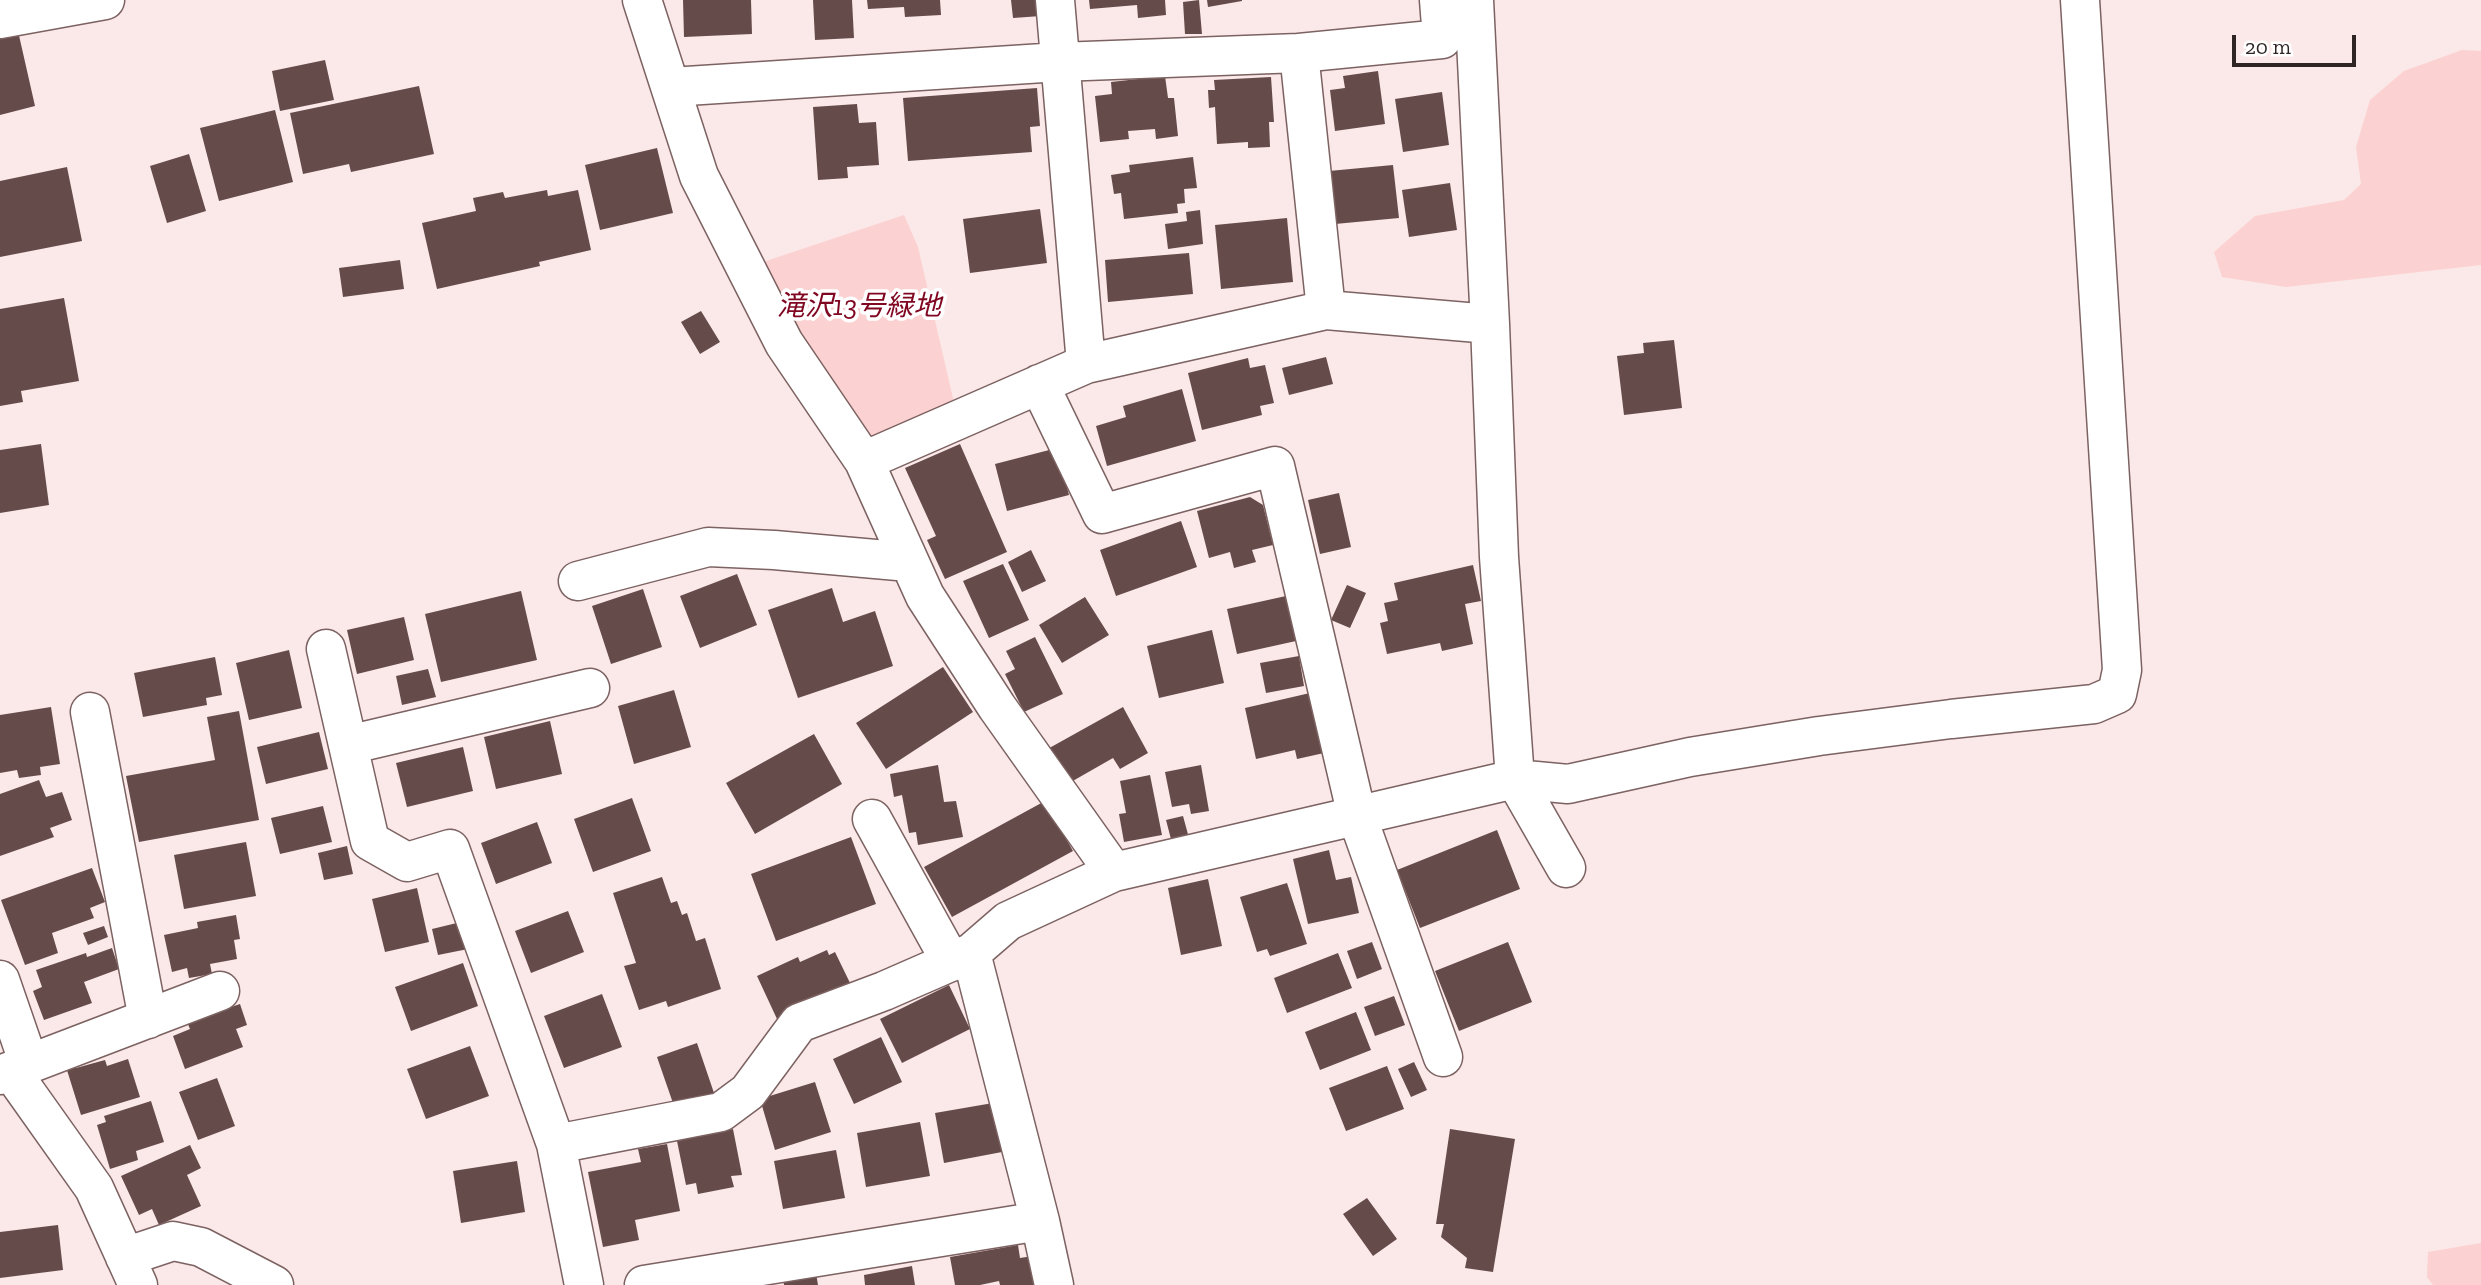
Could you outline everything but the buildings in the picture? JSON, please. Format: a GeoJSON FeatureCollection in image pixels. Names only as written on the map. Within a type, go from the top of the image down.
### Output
{"type":"FeatureCollection","features":[{"type":"Feature","properties":{"kind":"street"},"geometry":{"type":"LineString","coordinates":[[0,19],[105,0]]}},
{"type":"Feature","properties":{"kind":"street"},"geometry":{"type":"LineString","coordinates":[[642,0],[699,176],[784,343],[864,461],[925,596],[996,707],[1114,872]]}},
{"type":"Feature","properties":{"kind":"street"},"geometry":{"type":"LineString","coordinates":[[1055,0],[1086,364]]}},
{"type":"Feature","properties":{"kind":"street"},"geometry":{"type":"LineString","coordinates":[[671,88],[1059,62],[1299,53],[1442,39],[1439,0]]}},
{"type":"Feature","properties":{"kind":"street"},"geometry":{"type":"LineString","coordinates":[[1474,0],[1499,557],[1515,779],[1566,868]]}},
{"type":"Feature","properties":{"kind":"street"},"geometry":{"type":"LineString","coordinates":[[556,1144],[721,1112],[748,1092],[799,1023],[961,958],[1008,921],[1114,872],[1515,779],[1568,783],[1690,757],[1806,738],[2094,704],[2117,694],[2122,670],[2080,0]]}},
{"type":"Feature","properties":{"kind":"street"},"geometry":{"type":"LineString","coordinates":[[1299,53],[1326,310]]}},
{"type":"Feature","properties":{"kind":"street"},"geometry":{"type":"LineString","coordinates":[[864,461],[1086,364],[1326,310],[1490,324]]}},
{"type":"Feature","properties":{"kind":"street"},"geometry":{"type":"LineString","coordinates":[[1039,384],[1102,514],[1275,466],[1357,816],[1443,1057]]}},
{"type":"Feature","properties":{"kind":"street"},"geometry":{"type":"LineString","coordinates":[[578,580],[708,547],[909,562]]}},
{"type":"Feature","properties":{"kind":"street"},"geometry":{"type":"LineString","coordinates":[[326,649],[370,841],[407,862],[450,849],[556,1144],[584,1285]]}},
{"type":"Feature","properties":{"kind":"street"},"geometry":{"type":"LineString","coordinates":[[348,745],[590,688]]}},
{"type":"Feature","properties":{"kind":"street"},"geometry":{"type":"LineString","coordinates":[[90,712],[148,1018]]}},
{"type":"Feature","properties":{"kind":"street"},"geometry":{"type":"LineString","coordinates":[[872,819],[961,958],[1040,1221],[1054,1285]]}},
{"type":"Feature","properties":{"kind":"street"},"geometry":{"type":"LineString","coordinates":[[0,980],[13,1070],[94,1188],[131,1271],[173,1241],[201,1247],[274,1285]]}},
{"type":"Feature","properties":{"kind":"street"},"geometry":{"type":"LineString","coordinates":[[13,1070],[220,991]]}},
{"type":"Feature","properties":{"kind":"street"},"geometry":{"type":"LineString","coordinates":[[644,1285],[1040,1221]]}},
{"type":"Feature","properties":{"kind":"green space"},"geometry":{"type":"Polygon","coordinates":[[[2462,50],[2481,51],[2481,265],[2286,287],[2222,277],[2214,252],[2255,216],[2344,200],[2361,184],[2356,147],[2370,100],[2404,71],[2462,50]]]}},
{"type":"Feature","properties":{"kind":"green space","name":"滝沢13号緑地"},"geometry":{"type":"Polygon","coordinates":[[[904,215],[918,247],[955,407],[868,447],[757,264],[904,215]]]}},
{"type":"Feature","properties":{"kind":"green space"},"geometry":{"type":"Polygon","coordinates":[[[2481,1243],[2481,1285],[2433,1285],[2427,1277],[2428,1252],[2481,1243]]]}}]}
